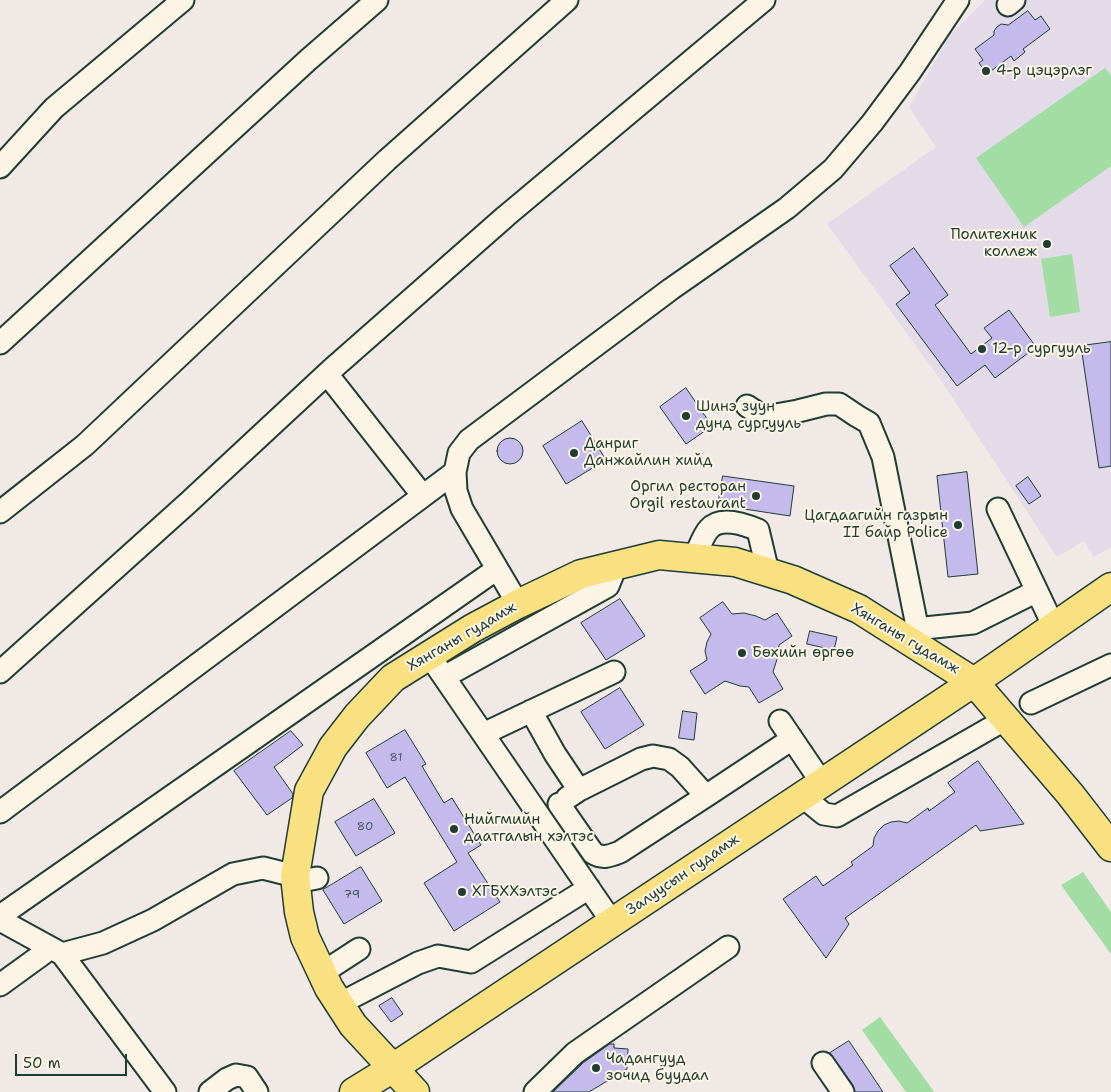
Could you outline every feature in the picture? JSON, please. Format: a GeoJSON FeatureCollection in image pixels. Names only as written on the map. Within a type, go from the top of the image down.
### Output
{"type":"FeatureCollection","features":[{"type":"Feature","properties":{"kind":"main road","name":"Хянганы гудамж"},"geometry":{"type":"LineString","coordinates":[[415,1092],[353,1025],[329,988],[302,928],[299,912],[310,791],[333,747],[357,716],[393,678],[437,666],[473,628],[581,574],[659,555],[735,562],[793,580],[858,608],[913,635],[974,682],[1070,794],[1111,847]]}},
{"type":"Feature","properties":{"kind":"main road","name":"Залуусын гудамж"},"geometry":{"type":"LineString","coordinates":[[354,1092],[974,682],[1111,587]]}},
{"type":"Feature","properties":{"kind":"street"},"geometry":{"type":"LineString","coordinates":[[0,167],[54,108],[183,0]]}},
{"type":"Feature","properties":{"kind":"street"},"geometry":{"type":"LineString","coordinates":[[0,343],[308,60],[377,0]]}},
{"type":"Feature","properties":{"kind":"street"},"geometry":{"type":"LineString","coordinates":[[0,512],[84,445],[387,160],[567,0]]}},
{"type":"Feature","properties":{"kind":"street"},"geometry":{"type":"LineString","coordinates":[[0,672],[189,502],[327,374],[506,216],[764,0]]}},
{"type":"Feature","properties":{"kind":"street"},"geometry":{"type":"LineString","coordinates":[[518,604],[462,509],[456,491],[455,472],[460,453],[469,440],[671,289],[787,208],[833,170],[872,123],[910,72],[958,0]]}},
{"type":"Feature","properties":{"kind":"street"},"geometry":{"type":"LineString","coordinates":[[327,374],[423,496]]}},
{"type":"Feature","properties":{"kind":"street"},"geometry":{"type":"LineString","coordinates":[[747,406],[764,417],[826,404],[839,404],[869,423],[882,457],[916,621],[913,635],[973,623],[1037,591]]}},
{"type":"Feature","properties":{"kind":"street"},"geometry":{"type":"LineString","coordinates":[[0,812],[455,472]]}},
{"type":"Feature","properties":{"kind":"street"},"geometry":{"type":"LineString","coordinates":[[998,509],[1054,626]]}},
{"type":"Feature","properties":{"kind":"street"},"geometry":{"type":"LineString","coordinates":[[694,558],[709,529],[720,522],[745,524],[758,530],[768,572]]}},
{"type":"Feature","properties":{"kind":"street"},"geometry":{"type":"LineString","coordinates":[[612,922],[437,666],[608,586],[613,566]]}},
{"type":"Feature","properties":{"kind":"street"},"geometry":{"type":"LineString","coordinates":[[0,916],[497,569]]}},
{"type":"Feature","properties":{"kind":"street"},"geometry":{"type":"LineString","coordinates":[[1031,703],[1111,665]]}},
{"type":"Feature","properties":{"kind":"street"},"geometry":{"type":"LineString","coordinates":[[483,734],[614,672]]}},
{"type":"Feature","properties":{"kind":"street"},"geometry":{"type":"LineString","coordinates":[[531,711],[555,754],[579,790]]}},
{"type":"Feature","properties":{"kind":"street"},"geometry":{"type":"LineString","coordinates":[[780,721],[792,739],[812,790],[824,814],[837,816],[1006,719]]}},
{"type":"Feature","properties":{"kind":"street"},"geometry":{"type":"LineString","coordinates":[[559,804],[593,853],[599,857],[608,857],[620,852],[792,739]]}},
{"type":"Feature","properties":{"kind":"street"},"geometry":{"type":"LineString","coordinates":[[540,816],[579,790],[653,756],[669,759],[680,767],[706,796]]}},
{"type":"Feature","properties":{"kind":"street"},"geometry":{"type":"LineString","coordinates":[[0,985],[61,955],[104,943],[153,920],[233,874],[263,868],[302,879]]}},
{"type":"Feature","properties":{"kind":"street"},"geometry":{"type":"LineString","coordinates":[[339,1004],[418,963],[438,956],[470,962],[589,888]]}},
{"type":"Feature","properties":{"kind":"street"},"geometry":{"type":"LineString","coordinates":[[0,920],[61,955],[165,1092]]}},
{"type":"Feature","properties":{"kind":"street"},"geometry":{"type":"LineString","coordinates":[[535,1092],[575,1053],[728,947]]}},
{"type":"Feature","properties":{"kind":"street"},"geometry":{"type":"LineString","coordinates":[[322,973],[359,950]]}},
{"type":"Feature","properties":{"kind":"street"},"geometry":{"type":"LineString","coordinates":[[823,1063],[843,1092]]}},
{"type":"Feature","properties":{"kind":"street"},"geometry":{"type":"LineString","coordinates":[[210,1092],[227,1079],[236,1075],[247,1077],[257,1092]]}},
{"type":"Feature","properties":{"kind":"shaded area"},"geometry":{"type":"Polygon","coordinates":[[[985,0],[1111,0],[1111,547],[1094,557],[1084,541],[1057,557],[938,376],[827,224],[936,147],[909,107],[949,36],[985,0]]]}},
{"type":"Feature","properties":{"kind":"green space"},"geometry":{"type":"Polygon","coordinates":[[[1105,68],[1111,76],[1111,166],[1024,227],[976,158],[1105,68]]]}},
{"type":"Feature","properties":{"kind":"green space"},"geometry":{"type":"Polygon","coordinates":[[[1072,254],[1080,312],[1050,317],[1041,259],[1072,254]]]}},
{"type":"Feature","properties":{"kind":"green space"},"geometry":{"type":"Polygon","coordinates":[[[1083,872],[1111,912],[1111,954],[1061,885],[1083,872]]]}},
{"type":"Feature","properties":{"kind":"green space"},"geometry":{"type":"Polygon","coordinates":[[[880,1017],[934,1092],[906,1092],[862,1030],[880,1017]]]}},
{"type":"Feature","properties":{"kind":"building"},"geometry":{"type":"Polygon","coordinates":[[[1028,11],[1035,20],[1041,16],[1050,29],[1023,49],[1025,52],[1014,61],[1011,56],[987,74],[979,63],[983,60],[975,49],[994,35],[994,31],[1001,24],[1008,25],[1028,11]]]}},
{"type":"Feature","properties":{"kind":"building"},"geometry":{"type":"Polygon","coordinates":[[[914,248],[948,295],[935,305],[971,354],[992,338],[984,328],[1009,310],[1036,347],[995,378],[985,365],[957,386],[896,304],[910,293],[890,266],[914,248]]]}},
{"type":"Feature","properties":{"kind":"building"},"geometry":{"type":"Polygon","coordinates":[[[1111,342],[1111,466],[1099,468],[1081,346],[1111,342]]]}},
{"type":"Feature","properties":{"kind":"building","name":"Шинэ зуун дунд сургууль"},"geometry":{"type":"Polygon","coordinates":[[[686,388],[712,426],[686,444],[660,407],[686,388]]]}},
{"type":"Feature","properties":{"kind":"building","name":"Данриг Данжайлин хийд"},"geometry":{"type":"Polygon","coordinates":[[[582,421],[606,460],[566,484],[543,446],[582,421]]]}},
{"type":"Feature","properties":{"kind":"building"},"geometry":{"type":"Polygon","coordinates":[[[510,438],[519,442],[523,451],[519,460],[510,464],[501,460],[497,451],[501,442],[510,438]]]}},
{"type":"Feature","properties":{"kind":"building","name":"Цагдаагийн газрын II байр Police"},"geometry":{"type":"Polygon","coordinates":[[[967,472],[978,574],[948,577],[937,476],[967,472]]]}},
{"type":"Feature","properties":{"kind":"building","name":"Оргил ресторан Orgil restaurant"},"geometry":{"type":"Polygon","coordinates":[[[723,476],[794,486],[790,516],[718,505],[723,476]]]}},
{"type":"Feature","properties":{"kind":"building"},"geometry":{"type":"Polygon","coordinates":[[[1028,477],[1041,496],[1029,504],[1016,486],[1028,477]]]}},
{"type":"Feature","properties":{"kind":"building"},"geometry":{"type":"Polygon","coordinates":[[[620,599],[645,636],[606,660],[581,623],[620,599]]]}},
{"type":"Feature","properties":{"kind":"building","name":"Бөхийн өргөө"},"geometry":{"type":"Polygon","coordinates":[[[723,602],[732,614],[744,613],[765,620],[777,613],[792,636],[779,645],[773,672],[783,689],[759,703],[749,687],[725,681],[705,694],[690,671],[707,660],[705,651],[711,634],[700,618],[723,602]]]}},
{"type":"Feature","properties":{"kind":"building"},"geometry":{"type":"Polygon","coordinates":[[[810,631],[837,637],[834,650],[807,644],[810,631]]]}},
{"type":"Feature","properties":{"kind":"building"},"geometry":{"type":"Polygon","coordinates":[[[620,688],[644,725],[605,749],[581,712],[620,688]]]}},
{"type":"Feature","properties":{"kind":"building"},"geometry":{"type":"Polygon","coordinates":[[[683,711],[697,713],[694,740],[679,738],[683,711]]]}},
{"type":"Feature","properties":{"kind":"building"},"geometry":{"type":"Polygon","coordinates":[[[405,730],[426,764],[422,766],[444,803],[452,798],[481,845],[468,853],[500,902],[454,931],[424,883],[457,862],[405,777],[387,788],[366,753],[405,730]]]}},
{"type":"Feature","properties":{"kind":"building"},"geometry":{"type":"Polygon","coordinates":[[[291,731],[303,745],[274,767],[293,794],[292,798],[267,815],[234,771],[291,731]]]}},
{"type":"Feature","properties":{"kind":"building"},"geometry":{"type":"Polygon","coordinates":[[[978,761],[1024,824],[980,831],[976,825],[845,918],[849,924],[826,958],[783,899],[816,876],[823,886],[853,865],[851,862],[873,846],[874,838],[884,825],[899,821],[907,823],[928,808],[929,811],[955,792],[948,783],[978,761]]]}},
{"type":"Feature","properties":{"kind":"building"},"geometry":{"type":"Polygon","coordinates":[[[374,799],[395,833],[356,856],[335,822],[374,799]]]}},
{"type":"Feature","properties":{"kind":"building"},"geometry":{"type":"Polygon","coordinates":[[[361,867],[382,901],[344,924],[323,890],[361,867]]]}},
{"type":"Feature","properties":{"kind":"building"},"geometry":{"type":"Polygon","coordinates":[[[392,998],[403,1014],[391,1022],[379,1006],[392,998]]]}},
{"type":"Feature","properties":{"kind":"building"},"geometry":{"type":"Polygon","coordinates":[[[849,1041],[883,1092],[855,1092],[853,1085],[830,1053],[849,1041]]]}},
{"type":"Feature","properties":{"kind":"building","name":"Чадангууд зочид буудал"},"geometry":{"type":"Polygon","coordinates":[[[610,1044],[614,1044],[614,1048],[628,1049],[627,1069],[589,1092],[553,1092],[583,1063],[610,1044]]]}},
{"type":"Feature","properties":{"kind":"place","name":"4-р цэцэрлэг"},"geometry":{"type":"Point","coordinates":[986,71]}},
{"type":"Feature","properties":{"kind":"place","name":"Политехник коллеж"},"geometry":{"type":"Point","coordinates":[1047,244]}},
{"type":"Feature","properties":{"kind":"place","name":"12-р сургууль"},"geometry":{"type":"Point","coordinates":[982,349]}},
{"type":"Feature","properties":{"kind":"place","name":"Шинэ зуун дунд сургууль"},"geometry":{"type":"Point","coordinates":[686,416]}},
{"type":"Feature","properties":{"kind":"place","name":"Данриг Данжайлин хийд"},"geometry":{"type":"Point","coordinates":[574,453]}},
{"type":"Feature","properties":{"kind":"place","name":"Оргил ресторан Orgil restaurant"},"geometry":{"type":"Point","coordinates":[756,496]}},
{"type":"Feature","properties":{"kind":"place","name":"Цагдаагийн газрын II байр Police"},"geometry":{"type":"Point","coordinates":[958,525]}},
{"type":"Feature","properties":{"kind":"place","name":"Бөхийн өргөө"},"geometry":{"type":"Point","coordinates":[742,653]}},
{"type":"Feature","properties":{"kind":"place","name":"Нийгмийн даатгалын хэлтэс"},"geometry":{"type":"Point","coordinates":[454,829]}},
{"type":"Feature","properties":{"kind":"place","name":"ХГБХХэлтэс"},"geometry":{"type":"Point","coordinates":[462,892]}},
{"type":"Feature","properties":{"kind":"place","name":"Чадангууд зочид буудал"},"geometry":{"type":"Point","coordinates":[596,1068]}}]}
